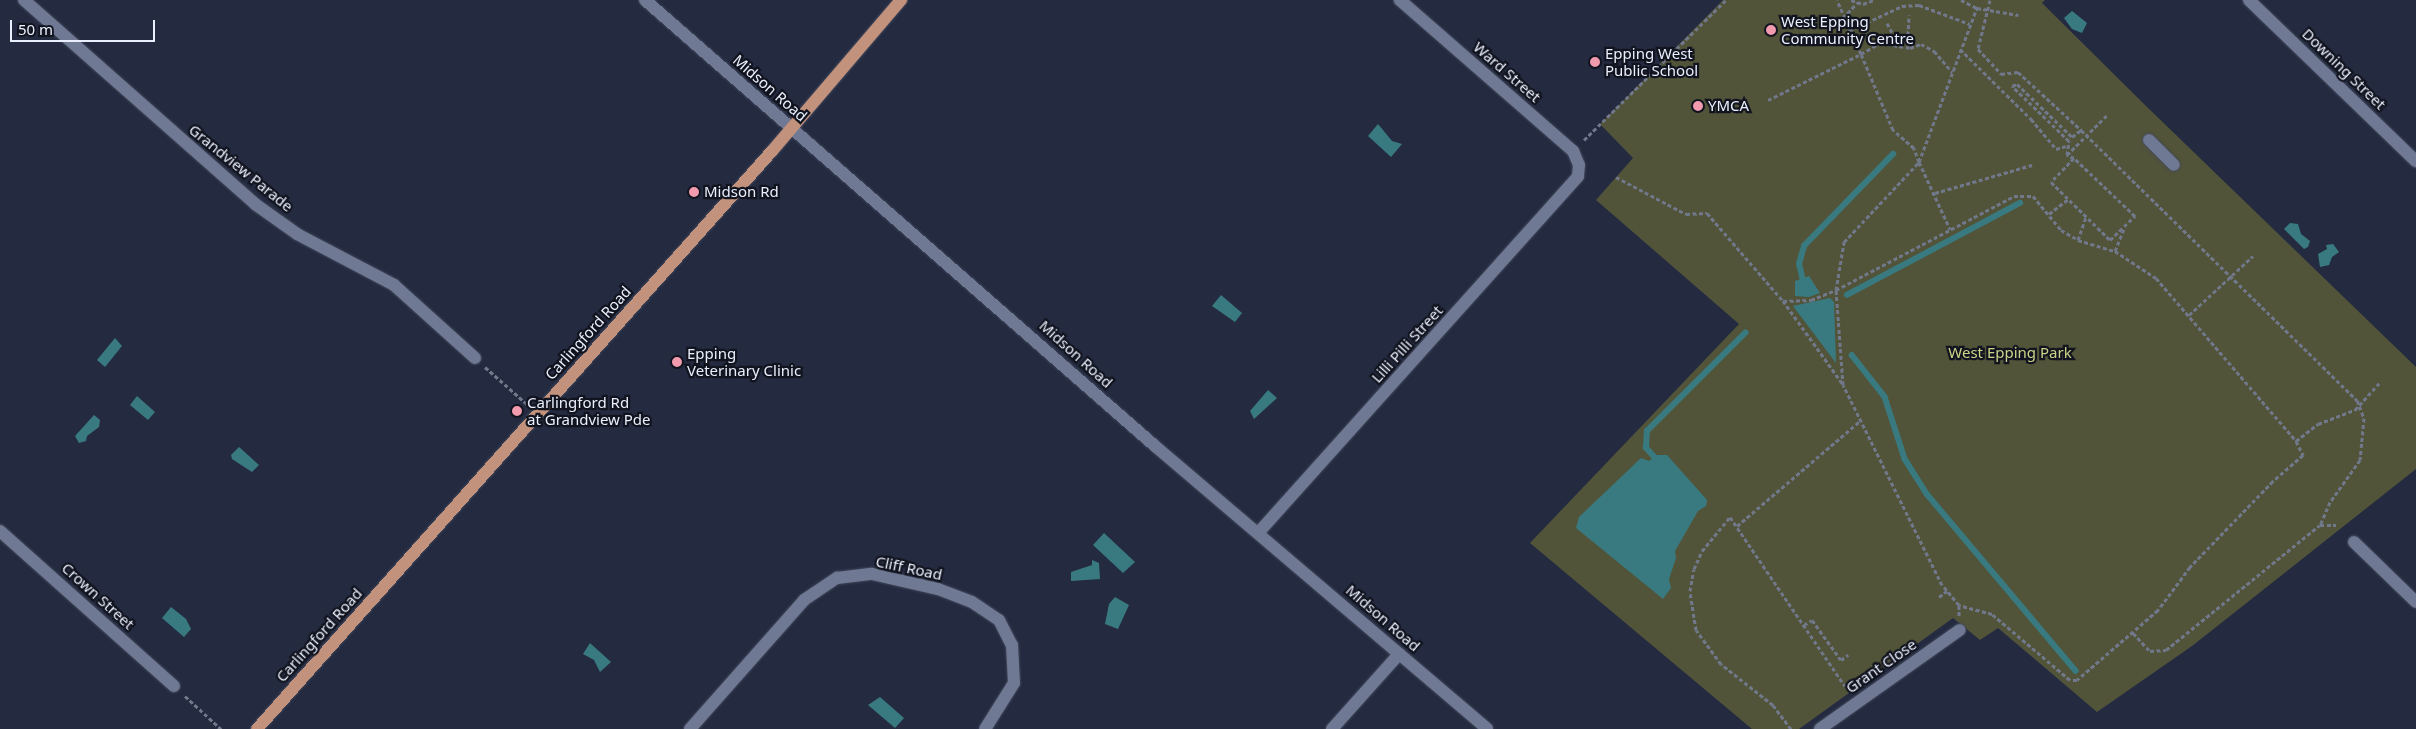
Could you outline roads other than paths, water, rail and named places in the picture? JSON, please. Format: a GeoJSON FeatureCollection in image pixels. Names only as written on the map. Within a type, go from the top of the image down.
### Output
{"type":"FeatureCollection","features":[{"type":"Feature","properties":{"kind":"main road","name":"Carlingford Road"},"geometry":{"type":"LineString","coordinates":[[257,729],[792,128],[901,0]]}},
{"type":"Feature","properties":{"kind":"street","name":"Grandview Parade"},"geometry":{"type":"LineString","coordinates":[[24,0],[255,204],[297,234],[394,286],[475,358]]}},
{"type":"Feature","properties":{"kind":"street","name":"Midson Road"},"geometry":{"type":"LineString","coordinates":[[645,0],[1155,446],[1259,532],[1487,729]]}},
{"type":"Feature","properties":{"kind":"street","name":"Ward Street"},"geometry":{"type":"LineString","coordinates":[[1400,0],[1573,151],[1579,165],[1578,176]]}},
{"type":"Feature","properties":{"kind":"street","name":"Downing Street"},"geometry":{"type":"LineString","coordinates":[[2248,0],[2416,161]]}},
{"type":"Feature","properties":{"kind":"street"},"geometry":{"type":"LineString","coordinates":[[2149,140],[2174,165]]}},
{"type":"Feature","properties":{"kind":"street","name":"Lilli Pilli Street"},"geometry":{"type":"LineString","coordinates":[[1259,532],[1578,176]]}},
{"type":"Feature","properties":{"kind":"street","name":"Crown Street"},"geometry":{"type":"LineString","coordinates":[[0,531],[174,686]]}},
{"type":"Feature","properties":{"kind":"street"},"geometry":{"type":"LineString","coordinates":[[2354,542],[2416,602]]}},
{"type":"Feature","properties":{"kind":"street","name":"Cliff Road"},"geometry":{"type":"LineString","coordinates":[[690,729],[804,600],[837,578],[872,574],[938,590],[972,602],[1000,620],[1012,645],[1014,683],[985,729]]}},
{"type":"Feature","properties":{"kind":"street","name":"Grant Close"},"geometry":{"type":"LineString","coordinates":[[1820,729],[1960,630]]}},
{"type":"Feature","properties":{"kind":"street"},"geometry":{"type":"LineString","coordinates":[[1332,729],[1399,654]]}},
{"type":"Feature","properties":{"kind":"waterway"},"geometry":{"type":"LineString","coordinates":[[1803,281],[1799,264],[1804,246],[1893,154]]}},
{"type":"Feature","properties":{"kind":"waterway"},"geometry":{"type":"LineString","coordinates":[[1847,295],[2020,203]]}},
{"type":"Feature","properties":{"kind":"waterway"},"geometry":{"type":"LineString","coordinates":[[1654,457],[1646,448],[1647,431],[1745,333]]}},
{"type":"Feature","properties":{"kind":"waterway"},"geometry":{"type":"LineString","coordinates":[[1852,355],[1885,397],[1905,459],[1927,494],[2076,671]]}},
{"type":"Feature","properties":{"kind":"place","name":"West Epping Community Centre"},"geometry":{"type":"Point","coordinates":[1771,30]}},
{"type":"Feature","properties":{"kind":"place","name":"Epping West Public School"},"geometry":{"type":"Point","coordinates":[1595,62]}},
{"type":"Feature","properties":{"kind":"place","name":"YMCA"},"geometry":{"type":"Point","coordinates":[1698,106]}},
{"type":"Feature","properties":{"kind":"place","name":"Midson Rd"},"geometry":{"type":"Point","coordinates":[694,192]}},
{"type":"Feature","properties":{"kind":"place","name":"Epping Veterinary Clinic"},"geometry":{"type":"Point","coordinates":[677,362]}},
{"type":"Feature","properties":{"kind":"place","name":"Carlingford Rd at Grandview Pde"},"geometry":{"type":"Point","coordinates":[517,411]}},
{"type":"Feature","properties":{"kind":"park label","name":"West Epping Park"},"geometry":{"type":"Point","coordinates":[2010,353]}}]}
